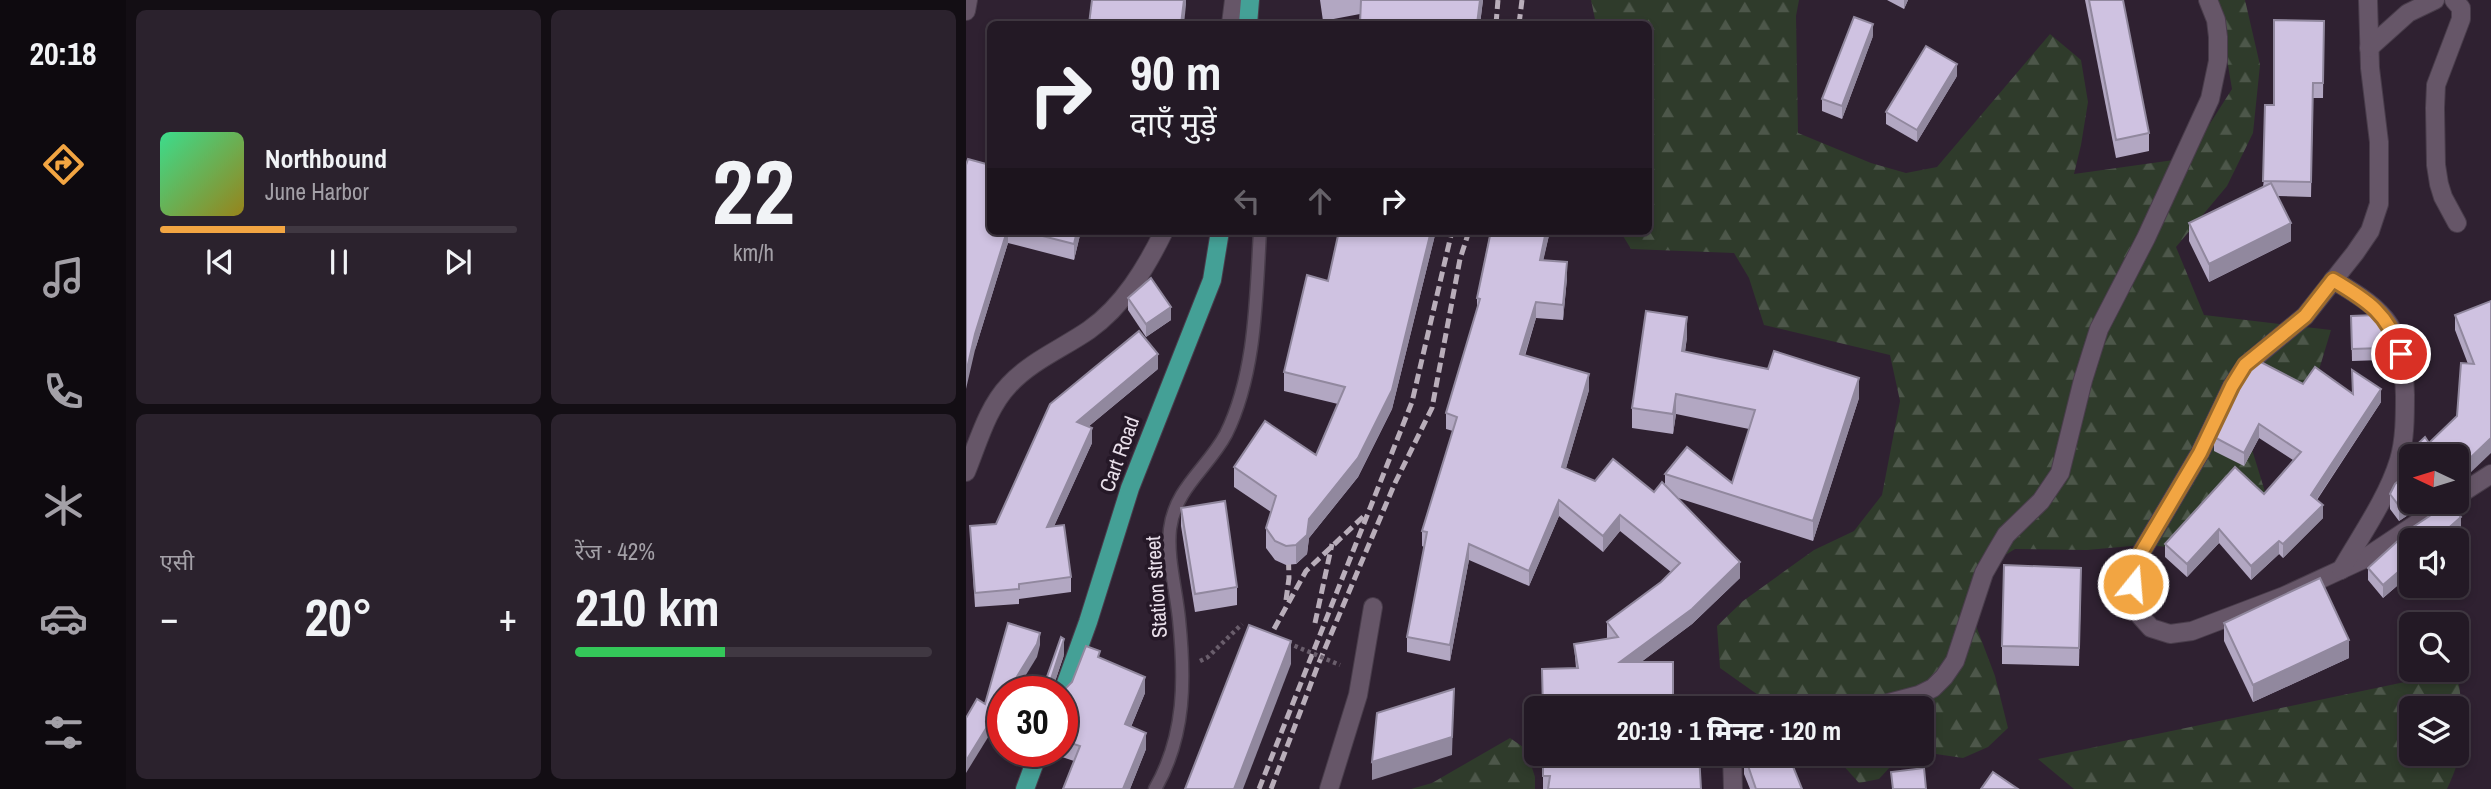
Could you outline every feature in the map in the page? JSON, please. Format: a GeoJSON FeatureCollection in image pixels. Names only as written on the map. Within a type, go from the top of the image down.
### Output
{"type":"FeatureCollection","features":[{"type":"Feature","properties":{"kind":"main road","name":"Cart Road"},"geometry":{"type":"LineString","coordinates":[[1068,676],[1142,455],[1212,280],[1219,235]]}},
{"type":"Feature","properties":{"kind":"main road"},"geometry":{"type":"LineString","coordinates":[[1025,789],[1033,767]]}},
{"type":"Feature","properties":{"kind":"street"},"geometry":{"type":"LineString","coordinates":[[966,11],[968,0]]}},
{"type":"Feature","properties":{"kind":"street"},"geometry":{"type":"LineString","coordinates":[[1915,696],[1933,688],[1955,661],[1984,573],[2006,535],[2041,501],[2060,473],[2083,380],[2099,329],[2146,238],[2210,99],[2218,61],[2218,37],[2216,20],[2208,0]]}},
{"type":"Feature","properties":{"kind":"street"},"geometry":{"type":"LineString","coordinates":[[2368,0],[2369,48],[2379,142],[2379,204],[2370,230],[2305,316],[2245,365],[2200,453],[2135,563],[2134,609],[2151,628],[2170,635],[2192,631],[2284,596],[2341,570],[2361,560],[2430,514]]}},
{"type":"Feature","properties":{"kind":"street"},"geometry":{"type":"LineString","coordinates":[[2369,48],[2408,13],[2435,0]]}},
{"type":"Feature","properties":{"kind":"street"},"geometry":{"type":"LineString","coordinates":[[2454,0],[2462,12],[2456,36],[2436,85],[2434,139],[2442,197],[2457,223]]}},
{"type":"Feature","properties":{"kind":"street"},"geometry":{"type":"LineString","coordinates":[[966,472],[990,414],[1010,383],[1091,328],[1113,309],[1129,292],[1162,235]]}},
{"type":"Feature","properties":{"kind":"street"},"geometry":{"type":"LineString","coordinates":[[2333,280],[2365,299],[2384,317],[2395,335],[2401,354],[2406,416],[2400,458],[2384,495],[2341,570]]}},
{"type":"Feature","properties":{"kind":"street"},"geometry":{"type":"LineString","coordinates":[[2469,488],[2491,474]]}},
{"type":"Feature","properties":{"kind":"street"},"geometry":{"type":"LineString","coordinates":[[1329,789],[1358,695],[1373,607]]}},
{"type":"Feature","properties":{"kind":"street"},"geometry":{"type":"LineString","coordinates":[[1732,766],[1733,789]]}},
{"type":"Feature","properties":{"kind":"lane","name":"Station street"},"geometry":{"type":"LineString","coordinates":[[1155,789],[1180,723],[1179,619],[1170,557],[1172,514],[1185,487],[1226,434],[1244,385],[1250,351],[1260,235]]}},
{"type":"Feature","properties":{"kind":"path"},"geometry":{"type":"LineString","coordinates":[[1181,672],[1208,657],[1242,624],[1254,629]]}},
{"type":"Feature","properties":{"kind":"path"},"geometry":{"type":"LineString","coordinates":[[1279,639],[1340,665]]}},
{"type":"Feature","properties":{"kind":"green space"},"geometry":{"type":"Polygon","coordinates":[[[1591,0],[1799,0],[1796,16],[1798,133],[1871,163],[1906,173],[1937,167],[2050,34],[2081,60],[2088,102],[2074,174],[2188,158],[2232,89],[2217,0],[2245,0],[2260,65],[2253,133],[2227,186],[2176,247],[2204,315],[2331,330],[2318,373],[2246,430],[2266,495],[2197,549],[2143,545],[2087,550],[2015,549],[1984,568],[1970,610],[1995,676],[2008,728],[1988,747],[1963,758],[1934,754],[1934,696],[1760,696],[1720,668],[1717,626],[1743,601],[1814,550],[1854,531],[1882,495],[1900,401],[1890,355],[1764,325],[1749,278],[1734,253],[1631,249],[1622,235],[1652,235],[1652,21],[1595,21],[1591,0]]]}},
{"type":"Feature","properties":{"kind":"green space"},"geometry":{"type":"Polygon","coordinates":[[[2405,682],[2458,682],[2460,696],[2399,696],[2399,766],[2456,766],[2447,789],[2074,789],[2038,759],[2405,682]]]}},
{"type":"Feature","properties":{"kind":"green space"},"geometry":{"type":"Polygon","coordinates":[[[1510,738],[1524,748],[1524,766],[1531,766],[1535,789],[1411,789],[1432,783],[1510,738]]]}},
{"type":"Feature","properties":{"kind":"green space"},"geometry":{"type":"Polygon","coordinates":[[[1844,766],[1891,766],[1879,779],[1859,783],[1844,766]]]}},
{"type":"Feature","properties":{"kind":"building"},"geometry":{"type":"Polygon","coordinates":[[[1092,0],[1184,0],[1181,21],[1089,21],[1092,0]]]}},
{"type":"Feature","properties":{"kind":"building"},"geometry":{"type":"Polygon","coordinates":[[[1361,0],[1480,0],[1477,21],[1360,21],[1361,0]]]}},
{"type":"Feature","properties":{"kind":"building"},"geometry":{"type":"Polygon","coordinates":[[[2089,0],[2123,0],[2149,133],[2116,140],[2089,0]]]}},
{"type":"Feature","properties":{"kind":"building"},"geometry":{"type":"Polygon","coordinates":[[[1854,17],[1873,24],[1842,106],[1822,99],[1854,17]]]}},
{"type":"Feature","properties":{"kind":"building"},"geometry":{"type":"Polygon","coordinates":[[[2274,20],[2324,21],[2323,83],[2313,83],[2311,182],[2263,181],[2265,105],[2274,105],[2274,20]]]}},
{"type":"Feature","properties":{"kind":"building"},"geometry":{"type":"Polygon","coordinates":[[[1926,46],[1957,64],[1917,130],[1886,112],[1926,46]]]}},
{"type":"Feature","properties":{"kind":"building"},"geometry":{"type":"Polygon","coordinates":[[[968,159],[987,164],[987,235],[1006,235],[975,334],[966,373],[968,159]]]}},
{"type":"Feature","properties":{"kind":"building"},"geometry":{"type":"Polygon","coordinates":[[[2271,183],[2291,223],[2209,264],[2189,223],[2271,183]]]}},
{"type":"Feature","properties":{"kind":"building"},"geometry":{"type":"Polygon","coordinates":[[[1039,235],[1076,235],[1074,244],[1039,235]]]}},
{"type":"Feature","properties":{"kind":"building"},"geometry":{"type":"Polygon","coordinates":[[[1338,235],[1430,235],[1392,390],[1358,458],[1309,519],[1307,535],[1296,545],[1286,546],[1275,541],[1266,528],[1276,496],[1234,467],[1265,421],[1316,455],[1345,387],[1284,372],[1307,275],[1328,281],[1338,235]]]}},
{"type":"Feature","properties":{"kind":"building"},"geometry":{"type":"Polygon","coordinates":[[[1490,235],[1545,235],[1540,260],[1567,262],[1563,305],[1536,302],[1520,354],[1589,374],[1562,467],[1595,481],[1613,459],[1654,492],[1662,482],[1740,562],[1692,609],[1620,662],[1673,662],[1673,696],[1543,696],[1542,669],[1578,668],[1574,644],[1618,637],[1607,622],[1661,582],[1680,563],[1620,515],[1603,536],[1559,500],[1529,571],[1469,544],[1450,645],[1407,637],[1427,532],[1422,531],[1457,417],[1446,413],[1480,299],[1477,298],[1490,235]]]}},
{"type":"Feature","properties":{"kind":"building"},"geometry":{"type":"Polygon","coordinates":[[[1151,278],[1171,307],[1146,324],[1128,298],[1151,278]]]}},
{"type":"Feature","properties":{"kind":"building"},"geometry":{"type":"Polygon","coordinates":[[[2491,301],[2491,438],[2469,459],[2469,444],[2418,444],[2425,437],[2429,443],[2457,416],[2461,363],[2474,364],[2455,315],[2491,301]]]}},
{"type":"Feature","properties":{"kind":"building"},"geometry":{"type":"Polygon","coordinates":[[[1646,311],[1687,317],[1682,351],[1768,369],[1774,351],[1859,378],[1813,521],[1665,474],[1687,447],[1732,483],[1755,410],[1676,394],[1673,414],[1632,408],[1646,311]]]}},
{"type":"Feature","properties":{"kind":"building"},"geometry":{"type":"Polygon","coordinates":[[[2377,315],[2382,323],[2382,348],[2352,349],[2351,316],[2377,315]]]}},
{"type":"Feature","properties":{"kind":"building"},"geometry":{"type":"Polygon","coordinates":[[[1139,331],[1158,354],[1077,422],[1092,428],[1047,527],[1064,525],[1071,577],[1019,584],[1019,589],[975,593],[970,526],[996,524],[1050,404],[1139,331]]]}},
{"type":"Feature","properties":{"kind":"building"},"geometry":{"type":"Polygon","coordinates":[[[2255,359],[2303,384],[2315,367],[2353,394],[2352,370],[2381,389],[2311,495],[2323,505],[2283,544],[2279,541],[2251,566],[2219,529],[2187,564],[2165,544],[2235,467],[2264,494],[2301,452],[2259,424],[2244,453],[2214,437],[2242,378],[2255,359]]]}},
{"type":"Feature","properties":{"kind":"building"},"geometry":{"type":"Polygon","coordinates":[[[2399,481],[2399,506],[2390,494],[2399,481]]]}},
{"type":"Feature","properties":{"kind":"building"},"geometry":{"type":"Polygon","coordinates":[[[1225,501],[1237,587],[1195,594],[1181,508],[1225,501]]]}},
{"type":"Feature","properties":{"kind":"building"},"geometry":{"type":"Polygon","coordinates":[[[2432,514],[2458,514],[2461,517],[2449,528],[2413,527],[2432,514]]]}},
{"type":"Feature","properties":{"kind":"building"},"geometry":{"type":"Polygon","coordinates":[[[2399,540],[2399,571],[2383,585],[2368,568],[2399,540]]]}},
{"type":"Feature","properties":{"kind":"building"},"geometry":{"type":"Polygon","coordinates":[[[2004,565],[2081,568],[2079,648],[2002,646],[2004,565]]]}},
{"type":"Feature","properties":{"kind":"building"},"geometry":{"type":"Polygon","coordinates":[[[2320,578],[2349,640],[2253,685],[2224,623],[2320,578]]]}},
{"type":"Feature","properties":{"kind":"building"},"geometry":{"type":"Polygon","coordinates":[[[1008,623],[1040,633],[1037,644],[1017,676],[993,676],[1008,623]]]}},
{"type":"Feature","properties":{"kind":"building"},"geometry":{"type":"Polygon","coordinates":[[[1249,625],[1291,641],[1234,789],[1185,789],[1249,625]]]}},
{"type":"Feature","properties":{"kind":"building"},"geometry":{"type":"Polygon","coordinates":[[[1061,637],[1064,639],[1052,676],[1047,676],[1061,637]]]}},
{"type":"Feature","properties":{"kind":"building"},"geometry":{"type":"Polygon","coordinates":[[[1086,646],[1100,651],[1098,657],[1145,677],[1125,724],[1146,733],[1123,789],[1063,789],[1072,767],[1078,767],[1078,676],[1074,676],[1086,646]]]}},
{"type":"Feature","properties":{"kind":"building"},"geometry":{"type":"Polygon","coordinates":[[[1454,689],[1452,737],[1372,762],[1377,713],[1454,689]]]}},
{"type":"Feature","properties":{"kind":"building"},"geometry":{"type":"Polygon","coordinates":[[[987,697],[987,727],[966,761],[966,718],[977,699],[985,704],[987,697]]]}},
{"type":"Feature","properties":{"kind":"building"},"geometry":{"type":"Polygon","coordinates":[[[1543,766],[1700,766],[1701,789],[1548,789],[1550,776],[1543,776],[1543,766]]]}},
{"type":"Feature","properties":{"kind":"building"},"geometry":{"type":"Polygon","coordinates":[[[1748,766],[1793,766],[1802,789],[1756,789],[1748,766]]]}},
{"type":"Feature","properties":{"kind":"building"},"geometry":{"type":"Polygon","coordinates":[[[1924,768],[1926,789],[1893,789],[1891,772],[1924,768]]]}},
{"type":"Feature","properties":{"kind":"building"},"geometry":{"type":"Polygon","coordinates":[[[1993,772],[2018,789],[1981,789],[1993,772]]]}},
{"type":"Feature","properties":{"kind":"railway"},"geometry":{"type":"LineString","coordinates":[[1496,21],[1498,0]]}},
{"type":"Feature","properties":{"kind":"railway"},"geometry":{"type":"LineString","coordinates":[[1519,21],[1522,0]]}},
{"type":"Feature","properties":{"kind":"railway"},"geometry":{"type":"LineString","coordinates":[[1259,789],[1412,402],[1451,235]]}},
{"type":"Feature","properties":{"kind":"railway"},"geometry":{"type":"LineString","coordinates":[[1271,789],[1318,665],[1395,483],[1432,408],[1460,259],[1468,235]]}},
{"type":"Feature","properties":{"kind":"railway"},"geometry":{"type":"LineString","coordinates":[[1274,629],[1306,571],[1365,515]]}},
{"type":"Feature","properties":{"kind":"railway"},"geometry":{"type":"LineString","coordinates":[[1286,600],[1289,578],[1288,544]]}},
{"type":"Feature","properties":{"kind":"railway"},"geometry":{"type":"LineString","coordinates":[[1315,623],[1332,544]]}},
{"type":"Feature","properties":{"kind":"route"},"geometry":{"type":"LineString","coordinates":[[2133,584],[2135,563],[2200,453],[2245,365],[2305,316],[2333,280],[2365,299],[2384,317],[2395,335],[2401,354]]}}]}
